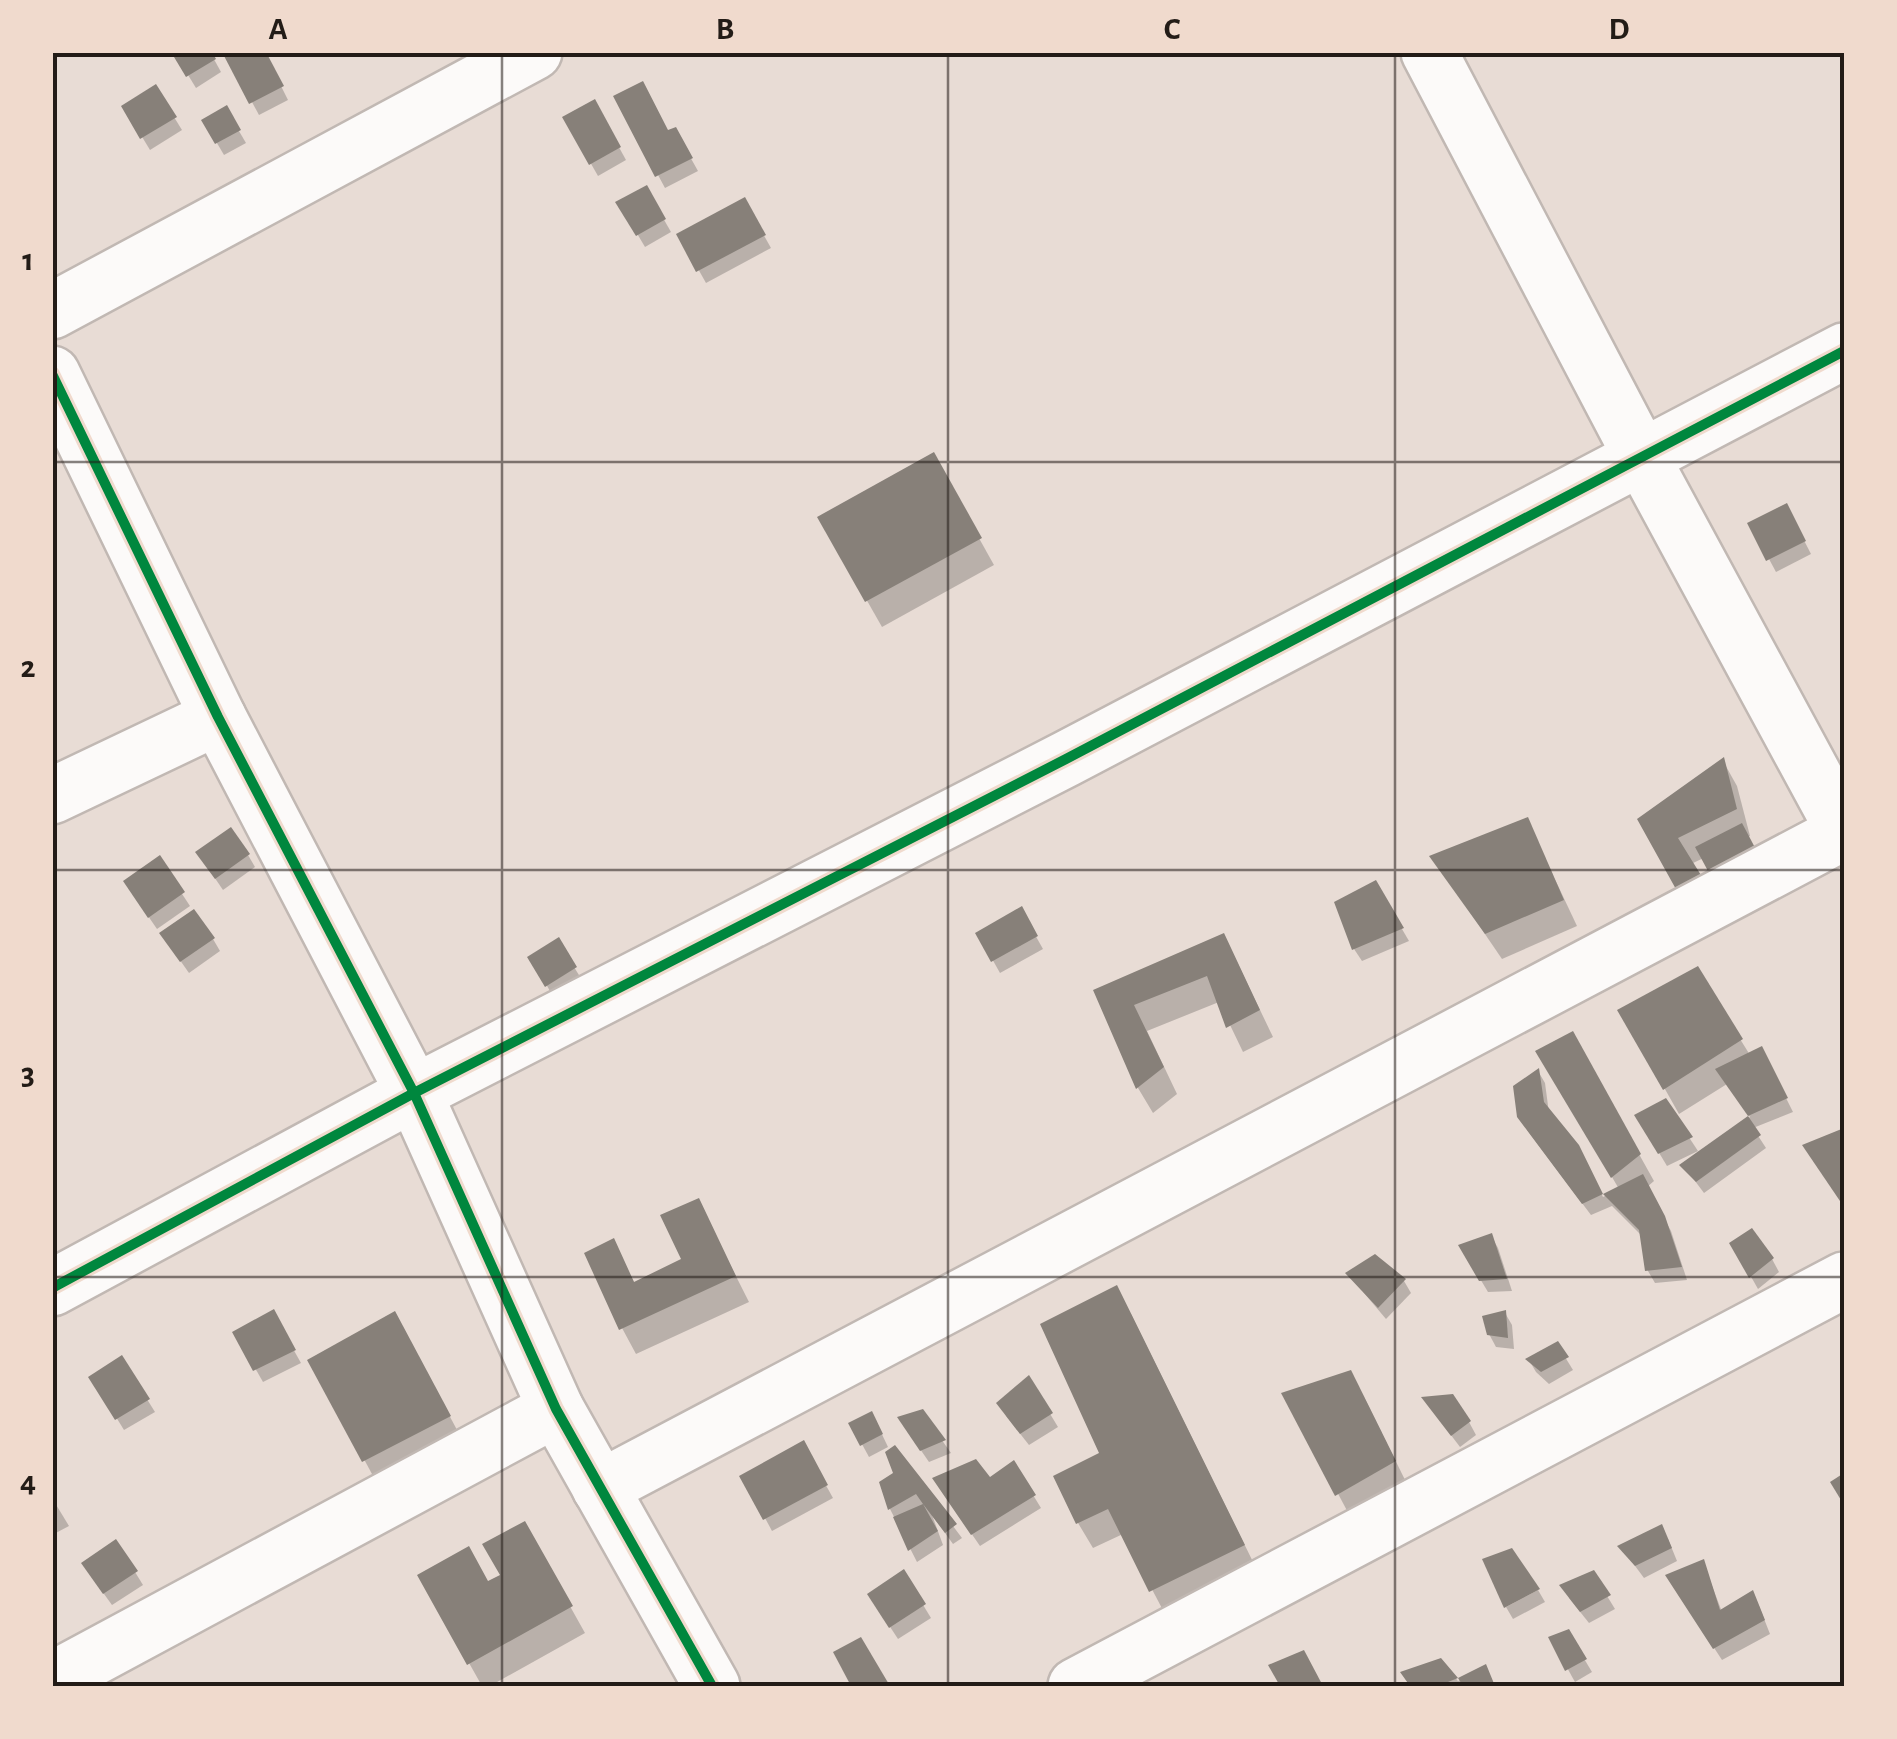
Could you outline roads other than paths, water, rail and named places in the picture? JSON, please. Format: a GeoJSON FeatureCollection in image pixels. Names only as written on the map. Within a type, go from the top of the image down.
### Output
{"type":"FeatureCollection","features":[{"type":"Feature","properties":{"kind":"street"},"geometry":{"type":"LineString","coordinates":[[52,311],[534,52]]}},
{"type":"Feature","properties":{"kind":"street"},"geometry":{"type":"LineString","coordinates":[[600,1488],[1844,831],[1428,52]]}},
{"type":"Feature","properties":{"kind":"street"},"geometry":{"type":"LineString","coordinates":[[52,1288],[414,1094],[1049,768],[1844,350]]}},
{"type":"Feature","properties":{"kind":"street"},"geometry":{"type":"LineString","coordinates":[[52,374],[218,717],[414,1094],[556,1408],[712,1686]]}},
{"type":"Feature","properties":{"kind":"street"},"geometry":{"type":"LineString","coordinates":[[52,796],[218,717]]}},
{"type":"Feature","properties":{"kind":"street"},"geometry":{"type":"LineString","coordinates":[[1076,1686],[1844,1280]]}},
{"type":"Feature","properties":{"kind":"street"},"geometry":{"type":"LineString","coordinates":[[52,1680],[556,1408]]}}]}
